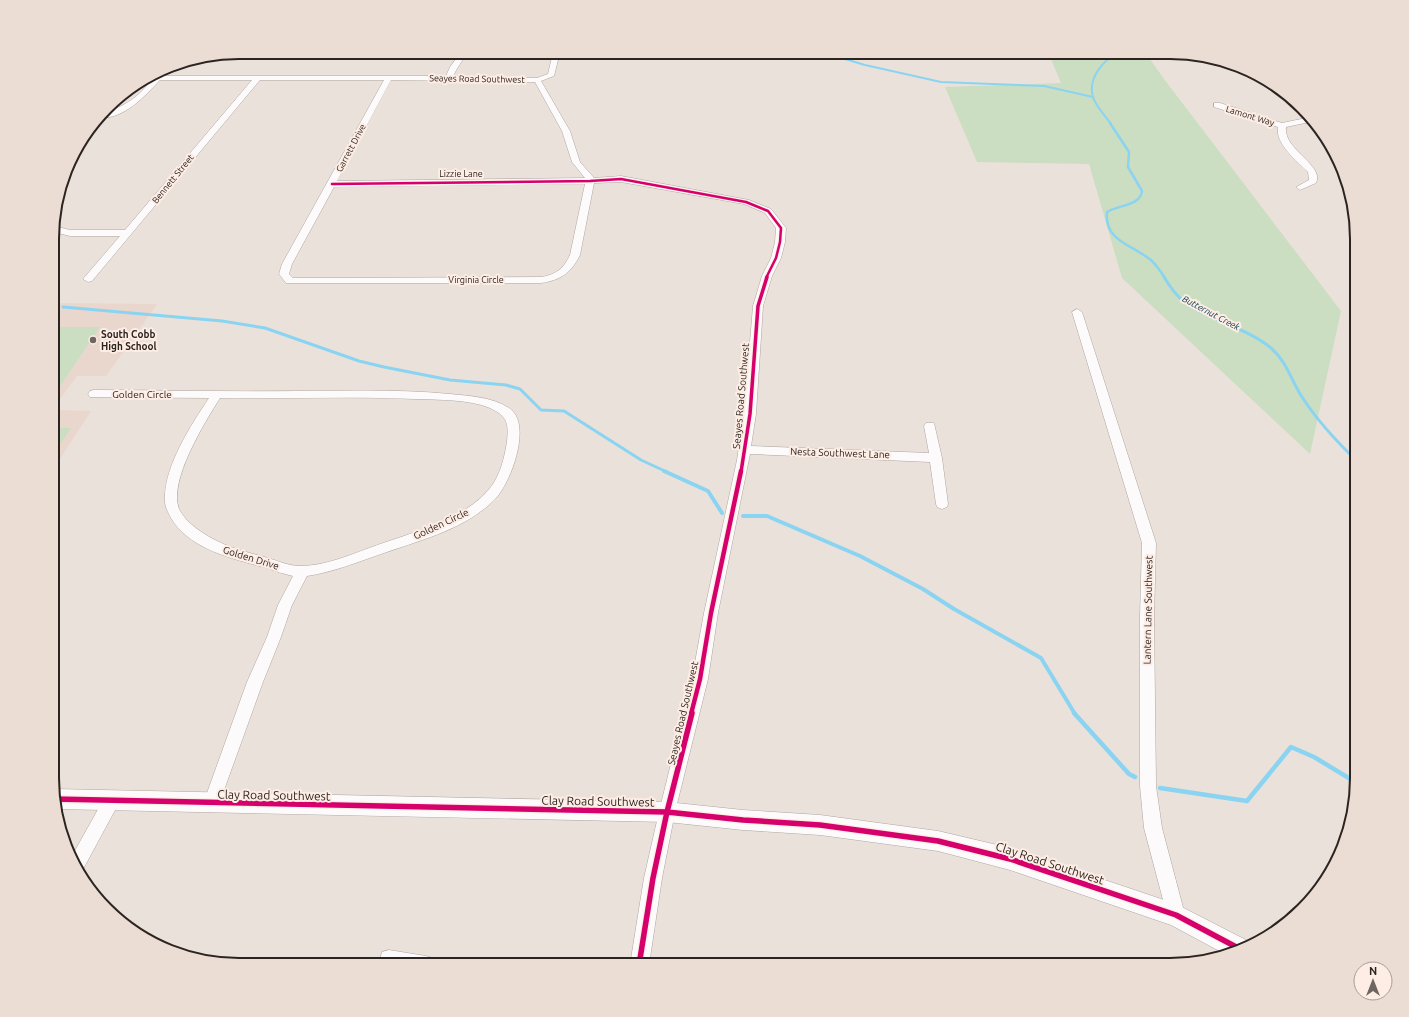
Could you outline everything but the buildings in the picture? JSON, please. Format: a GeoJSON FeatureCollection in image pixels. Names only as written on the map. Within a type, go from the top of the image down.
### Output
{"type":"FeatureCollection","features":[{"type":"Feature","properties":{"kind":"street"},"geometry":{"type":"LineString","coordinates":[[449,78],[459,59]]}},
{"type":"Feature","properties":{"kind":"street"},"geometry":{"type":"LineString","coordinates":[[537,80],[547,78],[551,75],[553,72],[554,61],[556,59]]}},
{"type":"Feature","properties":{"kind":"street","name":"Seayes Road Southwest"},"geometry":{"type":"LineString","coordinates":[[159,78],[449,78],[537,80],[566,131],[576,162],[589,177],[590,181],[621,179],[746,202],[768,211],[781,228],[780,242],[776,258],[767,276],[758,306],[750,414],[745,450],[711,614],[700,679],[667,812],[653,878],[640,958]]}},
{"type":"Feature","properties":{"kind":"street","name":"Bennett Street"},"geometry":{"type":"LineString","coordinates":[[88,278],[258,78]]}},
{"type":"Feature","properties":{"kind":"street","name":"Garrett Drive"},"geometry":{"type":"LineString","coordinates":[[290,281],[284,274],[287,264],[389,78]]}},
{"type":"Feature","properties":{"kind":"street"},"geometry":{"type":"LineString","coordinates":[[110,114],[133,104],[157,79]]}},
{"type":"Feature","properties":{"kind":"street","name":"Lamont Way"},"geometry":{"type":"LineString","coordinates":[[1217,106],[1282,126]]}},
{"type":"Feature","properties":{"kind":"street"},"geometry":{"type":"LineString","coordinates":[[1300,187],[1313,181],[1314,177],[1312,171],[1283,140],[1280,130],[1282,126],[1293,122],[1305,120]]}},
{"type":"Feature","properties":{"kind":"street","name":"Lizzie Lane"},"geometry":{"type":"LineString","coordinates":[[332,184],[590,181]]}},
{"type":"Feature","properties":{"kind":"street","name":"Virginia Circle"},"geometry":{"type":"LineString","coordinates":[[290,281],[535,280],[557,276],[569,267],[575,254],[584,210],[585,196],[590,181]]}},
{"type":"Feature","properties":{"kind":"street"},"geometry":{"type":"LineString","coordinates":[[59,230],[70,233],[127,233]]}},
{"type":"Feature","properties":{"kind":"street","name":"Lantern Lane Southwest"},"geometry":{"type":"LineString","coordinates":[[1077,312],[1149,544],[1147,617],[1148,786],[1153,828],[1176,915]]}},
{"type":"Feature","properties":{"kind":"street","name":"Golden Circle"},"geometry":{"type":"LineString","coordinates":[[94,394],[375,395],[456,397],[494,404],[508,413],[513,420],[512,448],[503,476],[491,495],[471,511],[420,534],[363,556],[302,572]]}},
{"type":"Feature","properties":{"kind":"street","name":"Golden Drive"},"geometry":{"type":"LineString","coordinates":[[217,394],[181,459],[175,473],[171,496],[172,505],[176,515],[196,535],[222,550],[302,572]]}},
{"type":"Feature","properties":{"kind":"street"},"geometry":{"type":"LineString","coordinates":[[930,426],[942,504]]}},
{"type":"Feature","properties":{"kind":"street","name":"Nesta Southwest Lane"},"geometry":{"type":"LineString","coordinates":[[745,450],[936,458]]}},
{"type":"Feature","properties":{"kind":"street"},"geometry":{"type":"LineString","coordinates":[[211,804],[255,682],[274,637],[285,605],[302,572]]}},
{"type":"Feature","properties":{"kind":"street","name":"Clay Road Southwest"},"geometry":{"type":"LineString","coordinates":[[61,799],[211,804],[667,812],[743,820],[820,825],[938,841],[1010,858],[1176,915],[1234,946]]}},
{"type":"Feature","properties":{"kind":"street"},"geometry":{"type":"LineString","coordinates":[[79,861],[112,801]]}},
{"type":"Feature","properties":{"kind":"shaded area","name":"South Cobb High School"},"geometry":{"type":"Polygon","coordinates":[[[59,303],[157,304],[106,376],[77,376],[59,400],[59,303]]]}},
{"type":"Feature","properties":{"kind":"shaded area"},"geometry":{"type":"Polygon","coordinates":[[[59,410],[91,411],[59,460],[59,410]]]}},
{"type":"Feature","properties":{"kind":"green space"},"geometry":{"type":"Polygon","coordinates":[[[1051,59],[1150,59],[1341,311],[1310,454],[1122,278],[1089,164],[977,162],[945,87],[1061,83],[1051,59]]]}},
{"type":"Feature","properties":{"kind":"green space"},"geometry":{"type":"Polygon","coordinates":[[[59,327],[100,327],[59,388],[59,327]]]}},
{"type":"Feature","properties":{"kind":"green space"},"geometry":{"type":"Polygon","coordinates":[[[59,428],[71,428],[59,446],[59,428]]]}},
{"type":"Feature","properties":{"kind":"waterway"},"geometry":{"type":"LineString","coordinates":[[845,59],[941,82],[1044,86],[1093,97]]}},
{"type":"Feature","properties":{"kind":"waterway","name":"Butternut Creek"},"geometry":{"type":"LineString","coordinates":[[1093,97],[1092,85],[1096,74],[1099,68],[1109,59]]}},
{"type":"Feature","properties":{"kind":"waterway","name":"Butternut Creek"},"geometry":{"type":"LineString","coordinates":[[1093,97],[1096,104],[1111,124]]}},
{"type":"Feature","properties":{"kind":"waterway","name":"Butternut Creek"},"geometry":{"type":"LineString","coordinates":[[1110,123],[1129,152],[1128,167],[1142,191],[1138,200],[1107,212],[1107,222],[1110,230],[1115,236],[1152,261],[1165,278]]}},
{"type":"Feature","properties":{"kind":"waterway","name":"Butternut Creek"},"geometry":{"type":"LineString","coordinates":[[1164,277],[1176,294],[1192,307],[1249,334],[1271,348],[1281,359],[1298,391],[1314,414],[1350,454]]}},
{"type":"Feature","properties":{"kind":"waterway"},"geometry":{"type":"LineString","coordinates":[[63,307],[222,321],[265,328],[359,361],[384,367],[450,380],[506,385],[520,389],[541,410],[564,411],[641,460],[667,472]]}},
{"type":"Feature","properties":{"kind":"waterway"},"geometry":{"type":"LineString","coordinates":[[664,471],[708,491],[722,513]]}},
{"type":"Feature","properties":{"kind":"waterway"},"geometry":{"type":"LineString","coordinates":[[743,516],[767,516],[860,556],[923,589],[954,609],[1041,658],[1075,714]]}},
{"type":"Feature","properties":{"kind":"waterway"},"geometry":{"type":"LineString","coordinates":[[1074,713],[1129,774],[1135,777]]}},
{"type":"Feature","properties":{"kind":"waterway"},"geometry":{"type":"LineString","coordinates":[[1160,788],[1247,801],[1291,747],[1314,757],[1350,779]]}},
{"type":"Feature","properties":{"kind":"cycle path"},"geometry":{"type":"LineString","coordinates":[[332,184],[590,181],[621,179],[746,202],[768,211],[781,228],[780,242],[776,258],[767,276],[758,306],[750,414],[743,460],[711,613],[700,679],[667,812],[653,878],[640,958]]}},
{"type":"Feature","properties":{"kind":"cycle path"},"geometry":{"type":"LineString","coordinates":[[61,799],[667,812],[743,820],[820,825],[938,841],[1010,859],[1176,915],[1234,946]]}},
{"type":"Feature","properties":{"kind":"place","name":"South Cobb High School"},"geometry":{"type":"Point","coordinates":[93,340]}}]}
